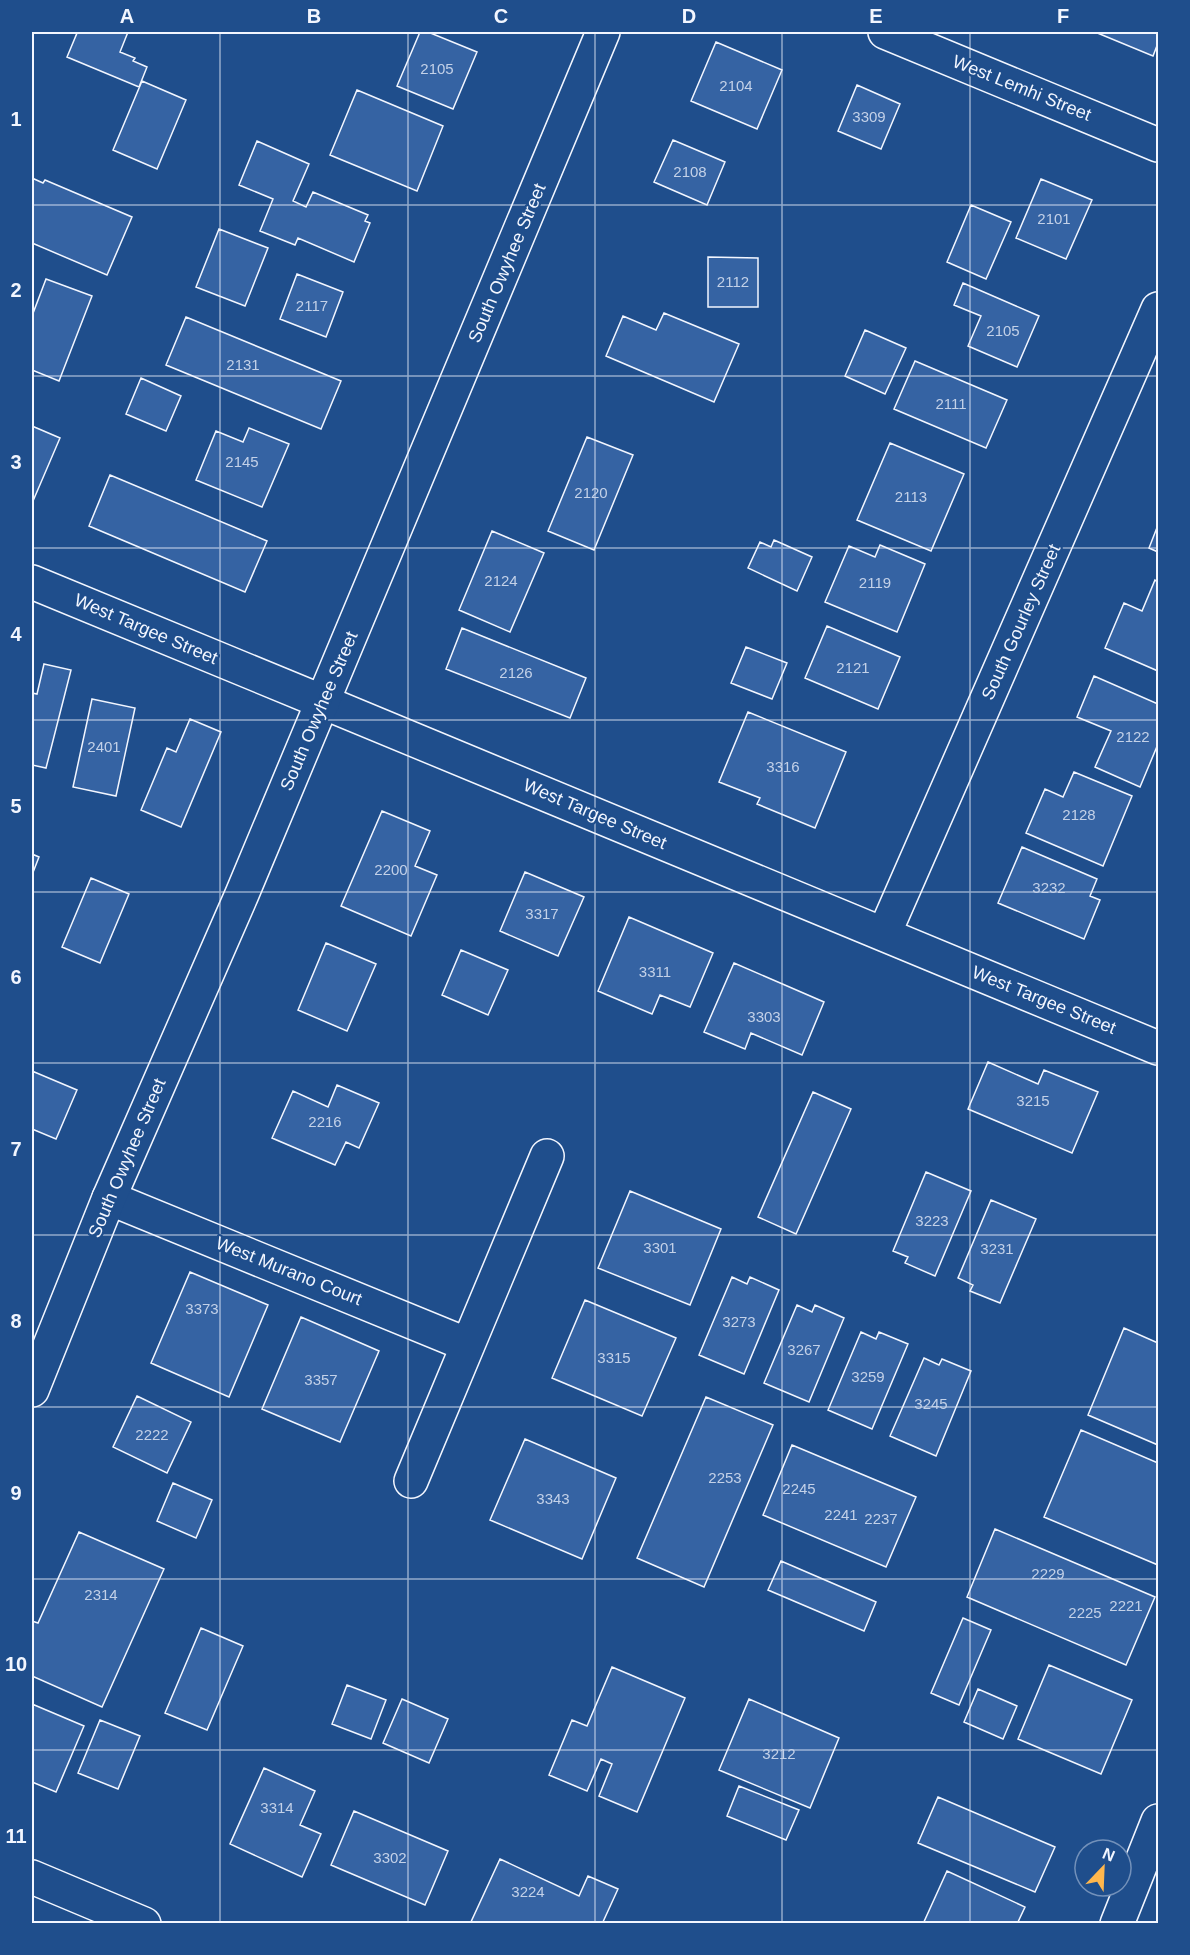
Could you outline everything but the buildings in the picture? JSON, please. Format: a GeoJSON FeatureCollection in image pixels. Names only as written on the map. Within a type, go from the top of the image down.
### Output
{"type":"FeatureCollection","features":[{"type":"Feature","properties":{"kind":"street","name":"South Owyhee Street"},"geometry":{"type":"LineString","coordinates":[[32,1390],[109,1198],[242,894],[603,32]]}},
{"type":"Feature","properties":{"kind":"street","name":"West Lemhi Street"},"geometry":{"type":"LineString","coordinates":[[885,32],[1158,145]]}},
{"type":"Feature","properties":{"kind":"street","name":"South Gourley Street"},"geometry":{"type":"LineString","coordinates":[[884,934],[1158,309]]}},
{"type":"Feature","properties":{"kind":"street","name":"West Targee Street"},"geometry":{"type":"LineString","coordinates":[[32,582],[1158,1048]]}},
{"type":"Feature","properties":{"kind":"street"},"geometry":{"type":"LineString","coordinates":[[411,1481],[547,1156]]}},
{"type":"Feature","properties":{"kind":"street","name":"West Murano Court"},"geometry":{"type":"LineString","coordinates":[[109,1198],[468,1344]]}},
{"type":"Feature","properties":{"kind":"street"},"geometry":{"type":"LineString","coordinates":[[1117,1923],[1158,1821]]}},
{"type":"Feature","properties":{"kind":"street"},"geometry":{"type":"LineString","coordinates":[[32,1877],[144,1923]]}}]}
